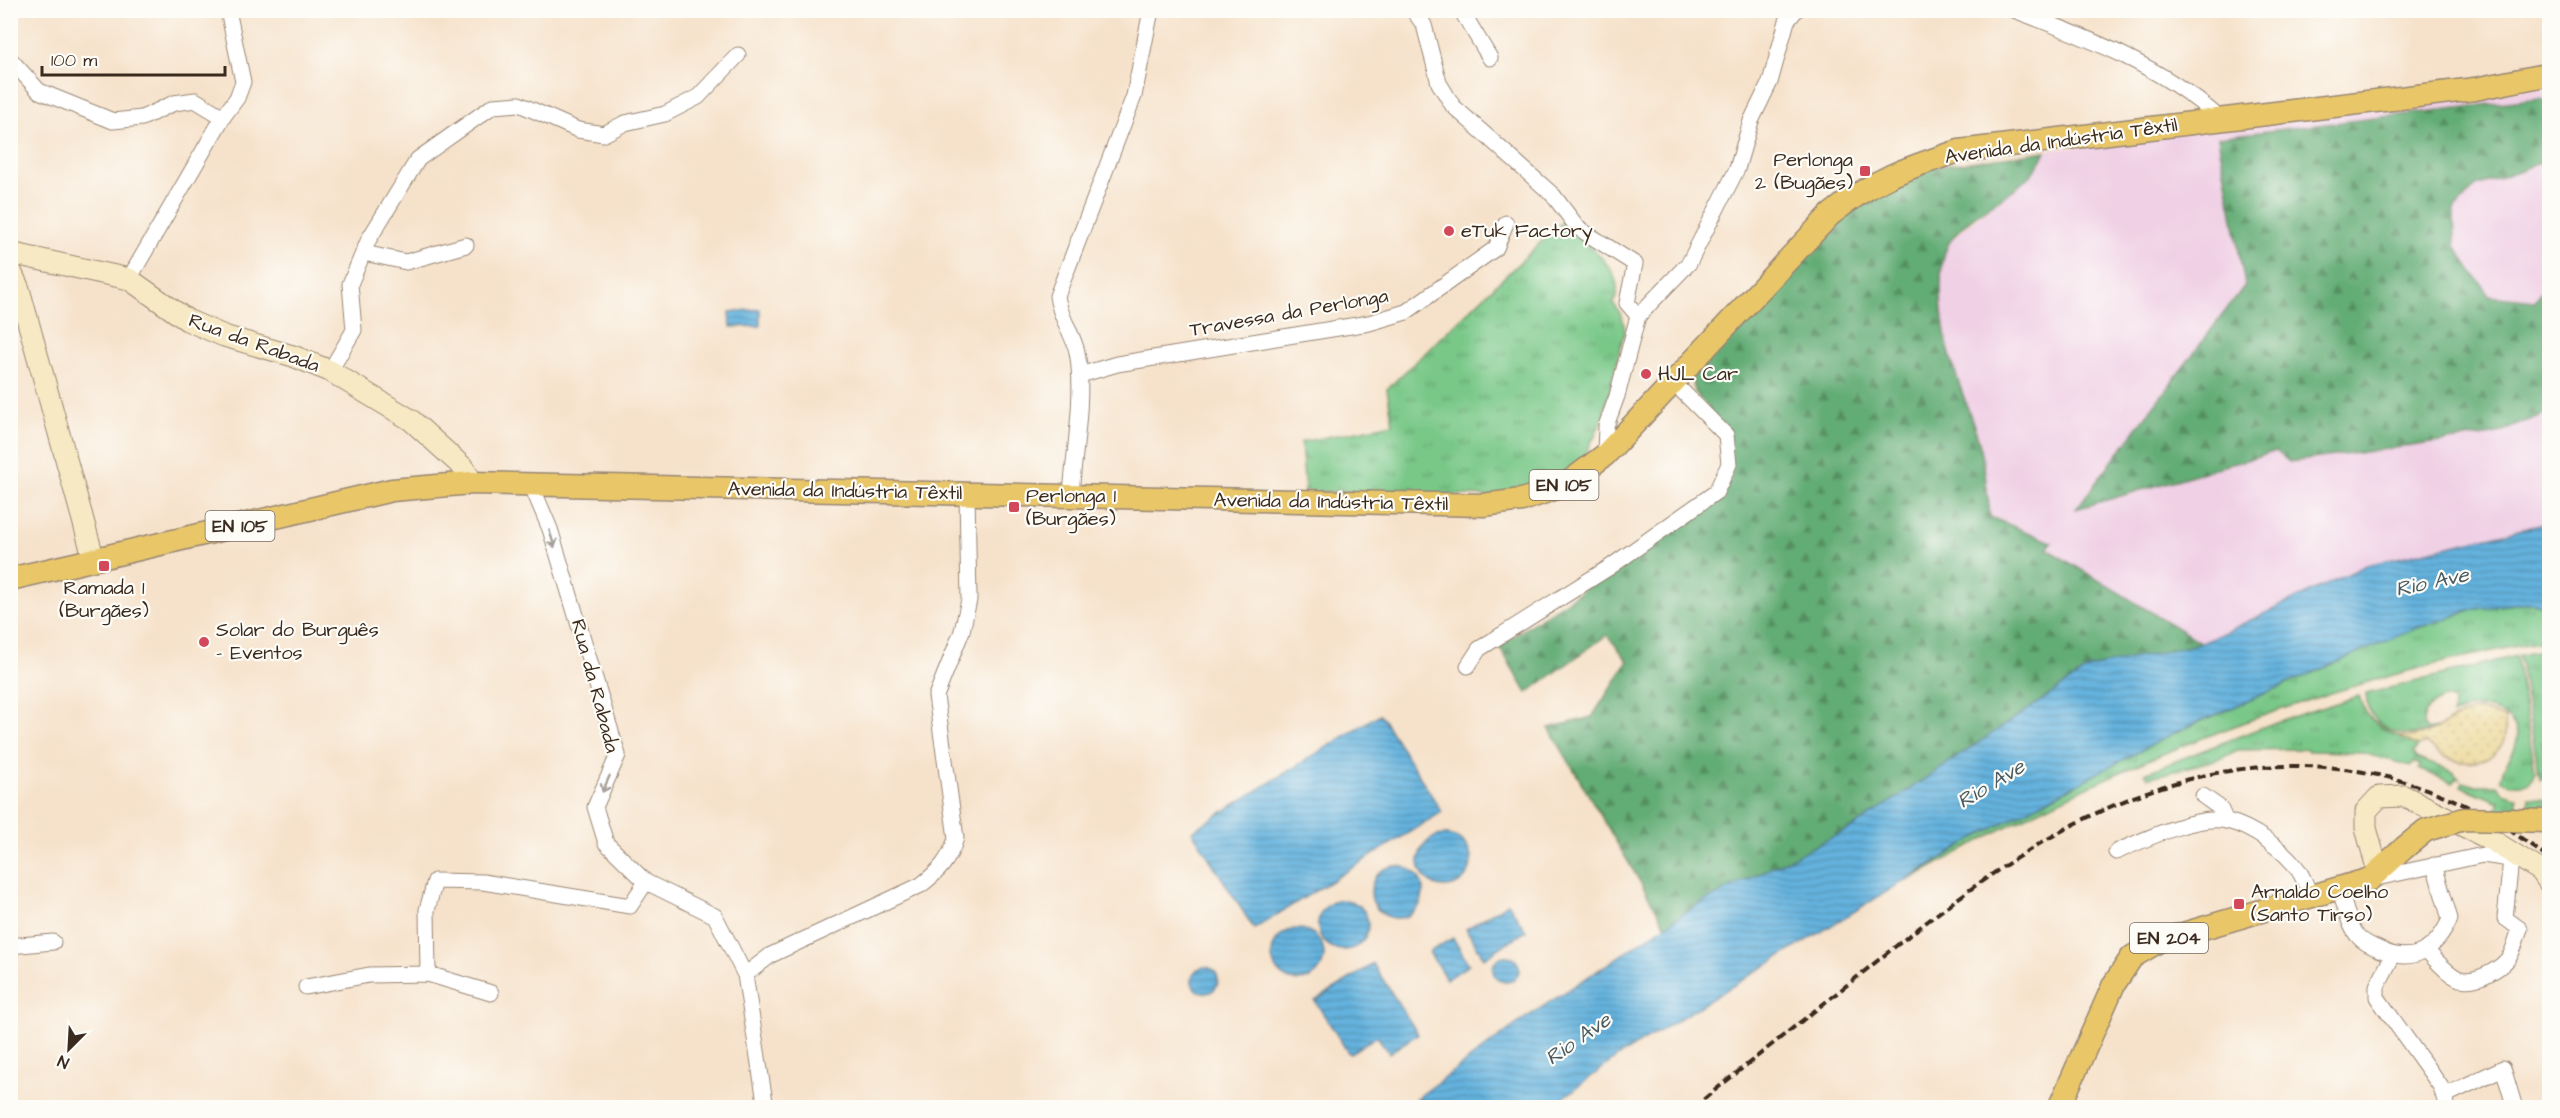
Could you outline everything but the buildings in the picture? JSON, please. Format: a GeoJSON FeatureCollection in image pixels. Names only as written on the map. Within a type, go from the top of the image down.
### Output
{"type":"FeatureCollection","features":[{"type":"Feature","properties":{"kind":"main road","name":"EN 105"},"geometry":{"type":"LineString","coordinates":[[2524,79],[2550,68]]}},
{"type":"Feature","properties":{"kind":"main road","name":"EN 105"},"geometry":{"type":"LineString","coordinates":[[2524,79],[2550,74]]}},
{"type":"Feature","properties":{"kind":"main road","name":"Avenida da Indústria Têxtil"},"geometry":{"type":"LineString","coordinates":[[10,579],[392,490],[472,483],[1483,506],[1522,501],[1565,485],[1605,455],[1830,215],[1854,196],[1896,172],[1959,151],[2475,89],[2524,79]]}},
{"type":"Feature","properties":{"kind":"main road","name":"EN 204"},"geometry":{"type":"LineString","coordinates":[[2059,1107],[2114,984],[2132,957],[2159,940],[2339,888],[2374,875],[2426,830],[2464,819],[2549,821]]}},
{"type":"Feature","properties":{"kind":"street"},"geometry":{"type":"LineString","coordinates":[[129,279],[223,117],[237,98],[243,82],[228,10]]}},
{"type":"Feature","properties":{"kind":"street"},"geometry":{"type":"LineString","coordinates":[[1071,495],[1080,375],[1076,350],[1059,313],[1057,296],[1134,96],[1151,10]]}},
{"type":"Feature","properties":{"kind":"street"},"geometry":{"type":"LineString","coordinates":[[1413,10],[1424,25],[1439,83],[1453,106],[1553,195],[1578,228],[1635,264],[1627,303],[1638,316]]}},
{"type":"Feature","properties":{"kind":"street"},"geometry":{"type":"LineString","coordinates":[[1461,10],[1490,57]]}},
{"type":"Feature","properties":{"kind":"street"},"geometry":{"type":"LineString","coordinates":[[1605,455],[1606,426],[1617,396],[1638,316],[1689,263],[1737,169],[1751,120],[1770,82],[1787,21],[1796,10]]}},
{"type":"Feature","properties":{"kind":"street"},"geometry":{"type":"LineString","coordinates":[[2014,10],[2101,43],[2200,101],[2220,119]]}},
{"type":"Feature","properties":{"kind":"street"},"geometry":{"type":"LineString","coordinates":[[330,371],[354,330],[351,284],[369,239],[418,159],[493,106],[519,105],[578,130],[604,134],[625,123],[665,114],[698,97],[738,55]]}},
{"type":"Feature","properties":{"kind":"street"},"geometry":{"type":"LineString","coordinates":[[10,58],[39,91],[113,121],[142,118],[174,103],[195,100],[223,117]]}},
{"type":"Feature","properties":{"kind":"street","name":"Travessa da Perlonga"},"geometry":{"type":"LineString","coordinates":[[1080,375],[1117,364],[1369,323],[1406,312],[1496,248],[1506,223]]}},
{"type":"Feature","properties":{"kind":"street"},"geometry":{"type":"LineString","coordinates":[[364,252],[406,262],[466,245]]}},
{"type":"Feature","properties":{"kind":"street","name":"Rua da Rabada"},"geometry":{"type":"LineString","coordinates":[[10,253],[129,279],[187,320],[224,336],[294,356],[330,371],[411,420],[465,469],[472,483]]}},
{"type":"Feature","properties":{"kind":"street"},"geometry":{"type":"LineString","coordinates":[[10,269],[94,560]]}},
{"type":"Feature","properties":{"kind":"street"},"geometry":{"type":"LineString","coordinates":[[1468,666],[1479,649],[1610,567],[1716,492],[1729,464],[1726,435],[1674,383]]}},
{"type":"Feature","properties":{"kind":"street","name":"Rua da Rabada"},"geometry":{"type":"LineString","coordinates":[[531,484],[550,529],[618,755],[596,807],[606,843],[646,882],[715,916],[746,975],[766,1107]]}},
{"type":"Feature","properties":{"kind":"street"},"geometry":{"type":"LineString","coordinates":[[746,975],[771,955],[921,885],[940,871],[950,857],[956,838],[936,696],[962,631],[969,600],[968,493]]}},
{"type":"Feature","properties":{"kind":"street"},"geometry":{"type":"LineString","coordinates":[[2204,796],[2220,808],[2226,821]]}},
{"type":"Feature","properties":{"kind":"street"},"geometry":{"type":"LineString","coordinates":[[2488,848],[2434,865],[2374,875],[2366,828],[2366,811],[2379,797],[2404,796],[2488,848],[2541,871],[2550,884]]}},
{"type":"Feature","properties":{"kind":"street"},"geometry":{"type":"LineString","coordinates":[[2116,852],[2148,837],[2189,825],[2226,821],[2253,832],[2280,852],[2298,870],[2311,896]]}},
{"type":"Feature","properties":{"kind":"street"},"geometry":{"type":"LineString","coordinates":[[2369,838],[2387,846],[2404,848],[2404,859],[2417,869]]}},
{"type":"Feature","properties":{"kind":"street"},"geometry":{"type":"LineString","coordinates":[[2427,951],[2454,976],[2461,979],[2472,979],[2491,972],[2508,959],[2520,929],[2505,918],[2521,861]]}},
{"type":"Feature","properties":{"kind":"street"},"geometry":{"type":"LineString","coordinates":[[2339,888],[2356,935],[2367,944],[2393,956],[2412,956],[2427,951],[2450,919],[2434,865]]}},
{"type":"Feature","properties":{"kind":"street"},"geometry":{"type":"LineString","coordinates":[[428,974],[428,910],[435,881],[483,882],[630,906],[646,882]]}},
{"type":"Feature","properties":{"kind":"street"},"geometry":{"type":"LineString","coordinates":[[10,946],[53,942]]}},
{"type":"Feature","properties":{"kind":"street"},"geometry":{"type":"LineString","coordinates":[[2393,956],[2377,986],[2376,997],[2441,1087],[2445,1102],[2503,1068],[2514,1107]]}},
{"type":"Feature","properties":{"kind":"street"},"geometry":{"type":"LineString","coordinates":[[306,987],[369,975],[428,974],[491,993]]}},
{"type":"Feature","properties":{"kind":"shaded area"},"geometry":{"type":"Polygon","coordinates":[[[2549,87],[2549,523],[2367,565],[2202,643],[2047,549],[2051,542],[1990,517],[1985,472],[1977,437],[1949,360],[1941,313],[1941,266],[1948,244],[1966,226],[2026,180],[2046,151],[2549,87]]]}},
{"type":"Feature","properties":{"kind":"green space"},"geometry":{"type":"Polygon","coordinates":[[[2540,98],[2549,102],[2549,160],[2476,186],[2454,210],[2455,246],[2489,296],[2535,301],[2549,280],[2549,412],[2493,435],[2289,462],[2276,451],[2076,509],[2245,285],[2218,137],[2540,98]]]}},
{"type":"Feature","properties":{"kind":"green space"},"geometry":{"type":"Polygon","coordinates":[[[2046,151],[2026,179],[1957,232],[1946,250],[1941,272],[1944,329],[1980,445],[1990,517],[2052,542],[2047,549],[2202,643],[2090,668],[1853,827],[1697,905],[1666,926],[1549,728],[1592,717],[1628,661],[1607,635],[1527,693],[1499,646],[1717,500],[1728,486],[1733,468],[1710,410],[1694,392],[1692,376],[1843,214],[1886,187],[1935,167],[2046,151]]]}},
{"type":"Feature","properties":{"kind":"green space"},"geometry":{"type":"Polygon","coordinates":[[[1562,222],[1591,247],[1610,269],[1616,280],[1617,292],[1613,303],[1622,316],[1625,330],[1602,420],[1581,464],[1557,477],[1524,490],[1493,496],[1305,491],[1301,442],[1393,424],[1387,389],[1562,222]]]}},
{"type":"Feature","properties":{"kind":"green space"},"geometry":{"type":"Polygon","coordinates":[[[2530,602],[2549,605],[2549,640],[2415,669],[2282,709],[2217,733],[2089,786],[2012,824],[1907,881],[1971,840],[2176,732],[2414,629],[2476,609],[2530,602]]]}},
{"type":"Feature","properties":{"kind":"green space"},"geometry":{"type":"Polygon","coordinates":[[[2549,650],[2549,778],[2540,779],[2519,655],[2549,650]]]}},
{"type":"Feature","properties":{"kind":"green space"},"geometry":{"type":"Polygon","coordinates":[[[2516,656],[2535,771],[2530,782],[2515,784],[2501,779],[2517,740],[2513,724],[2501,713],[2476,708],[2451,716],[2454,701],[2444,698],[2429,708],[2423,720],[2423,725],[2427,730],[2441,727],[2421,733],[2401,734],[2384,727],[2376,720],[2368,706],[2366,694],[2516,656]]]}},
{"type":"Feature","properties":{"kind":"green space"},"geometry":{"type":"Polygon","coordinates":[[[2359,696],[2362,706],[2381,727],[2418,746],[2413,753],[2416,758],[2453,772],[2459,779],[2456,778],[2453,783],[2419,769],[2421,765],[2414,762],[2411,766],[2358,752],[2308,751],[2307,749],[2237,750],[2222,758],[2148,778],[2145,773],[2276,722],[2359,696]]]}},
{"type":"Feature","properties":{"kind":"green space"},"geometry":{"type":"Polygon","coordinates":[[[2463,782],[2473,785],[2498,785],[2503,793],[2517,798],[2517,806],[2528,806],[2529,798],[2549,800],[2549,812],[2495,811],[2499,802],[2461,786],[2463,782]]]}},
{"type":"Feature","properties":{"kind":"sand"},"geometry":{"type":"Polygon","coordinates":[[[2479,710],[2505,718],[2503,742],[2487,759],[2477,762],[2455,760],[2444,756],[2426,743],[2418,746],[2397,736],[2410,737],[2431,732],[2457,717],[2479,710]]]}},
{"type":"Feature","properties":{"kind":"water"},"geometry":{"type":"Polygon","coordinates":[[[760,309],[760,326],[731,327],[730,312],[760,309]]]}},
{"type":"Feature","properties":{"kind":"water","name":"Rio Ave"},"geometry":{"type":"Polygon","coordinates":[[[2549,523],[2549,605],[2530,602],[2476,609],[2414,629],[2176,732],[1971,840],[1620,1055],[1551,1107],[1405,1107],[1521,1021],[1697,905],[1853,827],[2090,668],[2202,643],[2367,565],[2549,523]]]}},
{"type":"Feature","properties":{"kind":"water"},"geometry":{"type":"Polygon","coordinates":[[[1380,714],[1442,812],[1254,929],[1192,831],[1380,714]]]}},
{"type":"Feature","properties":{"kind":"water"},"geometry":{"type":"Polygon","coordinates":[[[1445,835],[1455,837],[1463,843],[1469,851],[1471,861],[1469,871],[1463,879],[1455,885],[1445,887],[1435,885],[1427,879],[1421,871],[1419,861],[1421,851],[1427,843],[1435,837],[1445,835]]]}},
{"type":"Feature","properties":{"kind":"water"},"geometry":{"type":"Polygon","coordinates":[[[1397,866],[1407,868],[1415,874],[1421,882],[1423,892],[1421,902],[1415,910],[1407,916],[1397,918],[1387,916],[1379,910],[1373,902],[1371,892],[1373,882],[1379,874],[1387,868],[1397,866]]]}},
{"type":"Feature","properties":{"kind":"water"},"geometry":{"type":"Polygon","coordinates":[[[1348,900],[1361,907],[1367,915],[1367,935],[1361,943],[1353,949],[1338,950],[1325,943],[1319,935],[1318,920],[1325,907],[1333,901],[1348,900]]]}},
{"type":"Feature","properties":{"kind":"water"},"geometry":{"type":"Polygon","coordinates":[[[1508,903],[1526,931],[1484,958],[1466,929],[1508,903]]]}},
{"type":"Feature","properties":{"kind":"water"},"geometry":{"type":"Polygon","coordinates":[[[1298,929],[1308,931],[1316,937],[1322,945],[1324,955],[1322,965],[1316,973],[1308,979],[1298,981],[1288,979],[1280,973],[1274,965],[1272,955],[1274,945],[1280,937],[1288,931],[1298,929]]]}},
{"type":"Feature","properties":{"kind":"water"},"geometry":{"type":"Polygon","coordinates":[[[1453,938],[1469,965],[1446,979],[1429,952],[1453,938]]]}},
{"type":"Feature","properties":{"kind":"water"},"geometry":{"type":"Polygon","coordinates":[[[1506,956],[1515,960],[1519,969],[1515,978],[1506,982],[1497,978],[1493,969],[1497,960],[1506,956]]]}},
{"type":"Feature","properties":{"kind":"water"},"geometry":{"type":"Polygon","coordinates":[[[1373,964],[1418,1034],[1389,1053],[1377,1036],[1349,1054],[1315,1001],[1373,964]]]}},
{"type":"Feature","properties":{"kind":"water"},"geometry":{"type":"Polygon","coordinates":[[[1205,967],[1214,971],[1218,980],[1214,989],[1205,993],[1196,989],[1192,980],[1196,971],[1205,967]]]}},
{"type":"Feature","properties":{"kind":"railway"},"geometry":{"type":"LineString","coordinates":[[1693,1108],[1923,924],[2032,848],[2089,817],[2148,792],[2210,774],[2275,766],[2344,769],[2400,781],[2427,789],[2479,812],[2527,842],[2550,860]]}},
{"type":"Feature","properties":{"kind":"place","name":"Perlonga 2 (Bugães)"},"geometry":{"type":"Point","coordinates":[1865,171]}},
{"type":"Feature","properties":{"kind":"place","name":"eTuk Factory"},"geometry":{"type":"Point","coordinates":[1449,231]}},
{"type":"Feature","properties":{"kind":"place","name":"HJL Car"},"geometry":{"type":"Point","coordinates":[1646,374]}},
{"type":"Feature","properties":{"kind":"place","name":"Perlonga 1 (Burgães)"},"geometry":{"type":"Point","coordinates":[1014,507]}},
{"type":"Feature","properties":{"kind":"place","name":"Ramada 1 (Burgães)"},"geometry":{"type":"Point","coordinates":[104,566]}},
{"type":"Feature","properties":{"kind":"place","name":"Solar do Burguês - Eventos"},"geometry":{"type":"Point","coordinates":[204,642]}},
{"type":"Feature","properties":{"kind":"place","name":"Arnaldo Coelho (Santo Tirso)"},"geometry":{"type":"Point","coordinates":[2239,904]}}]}
